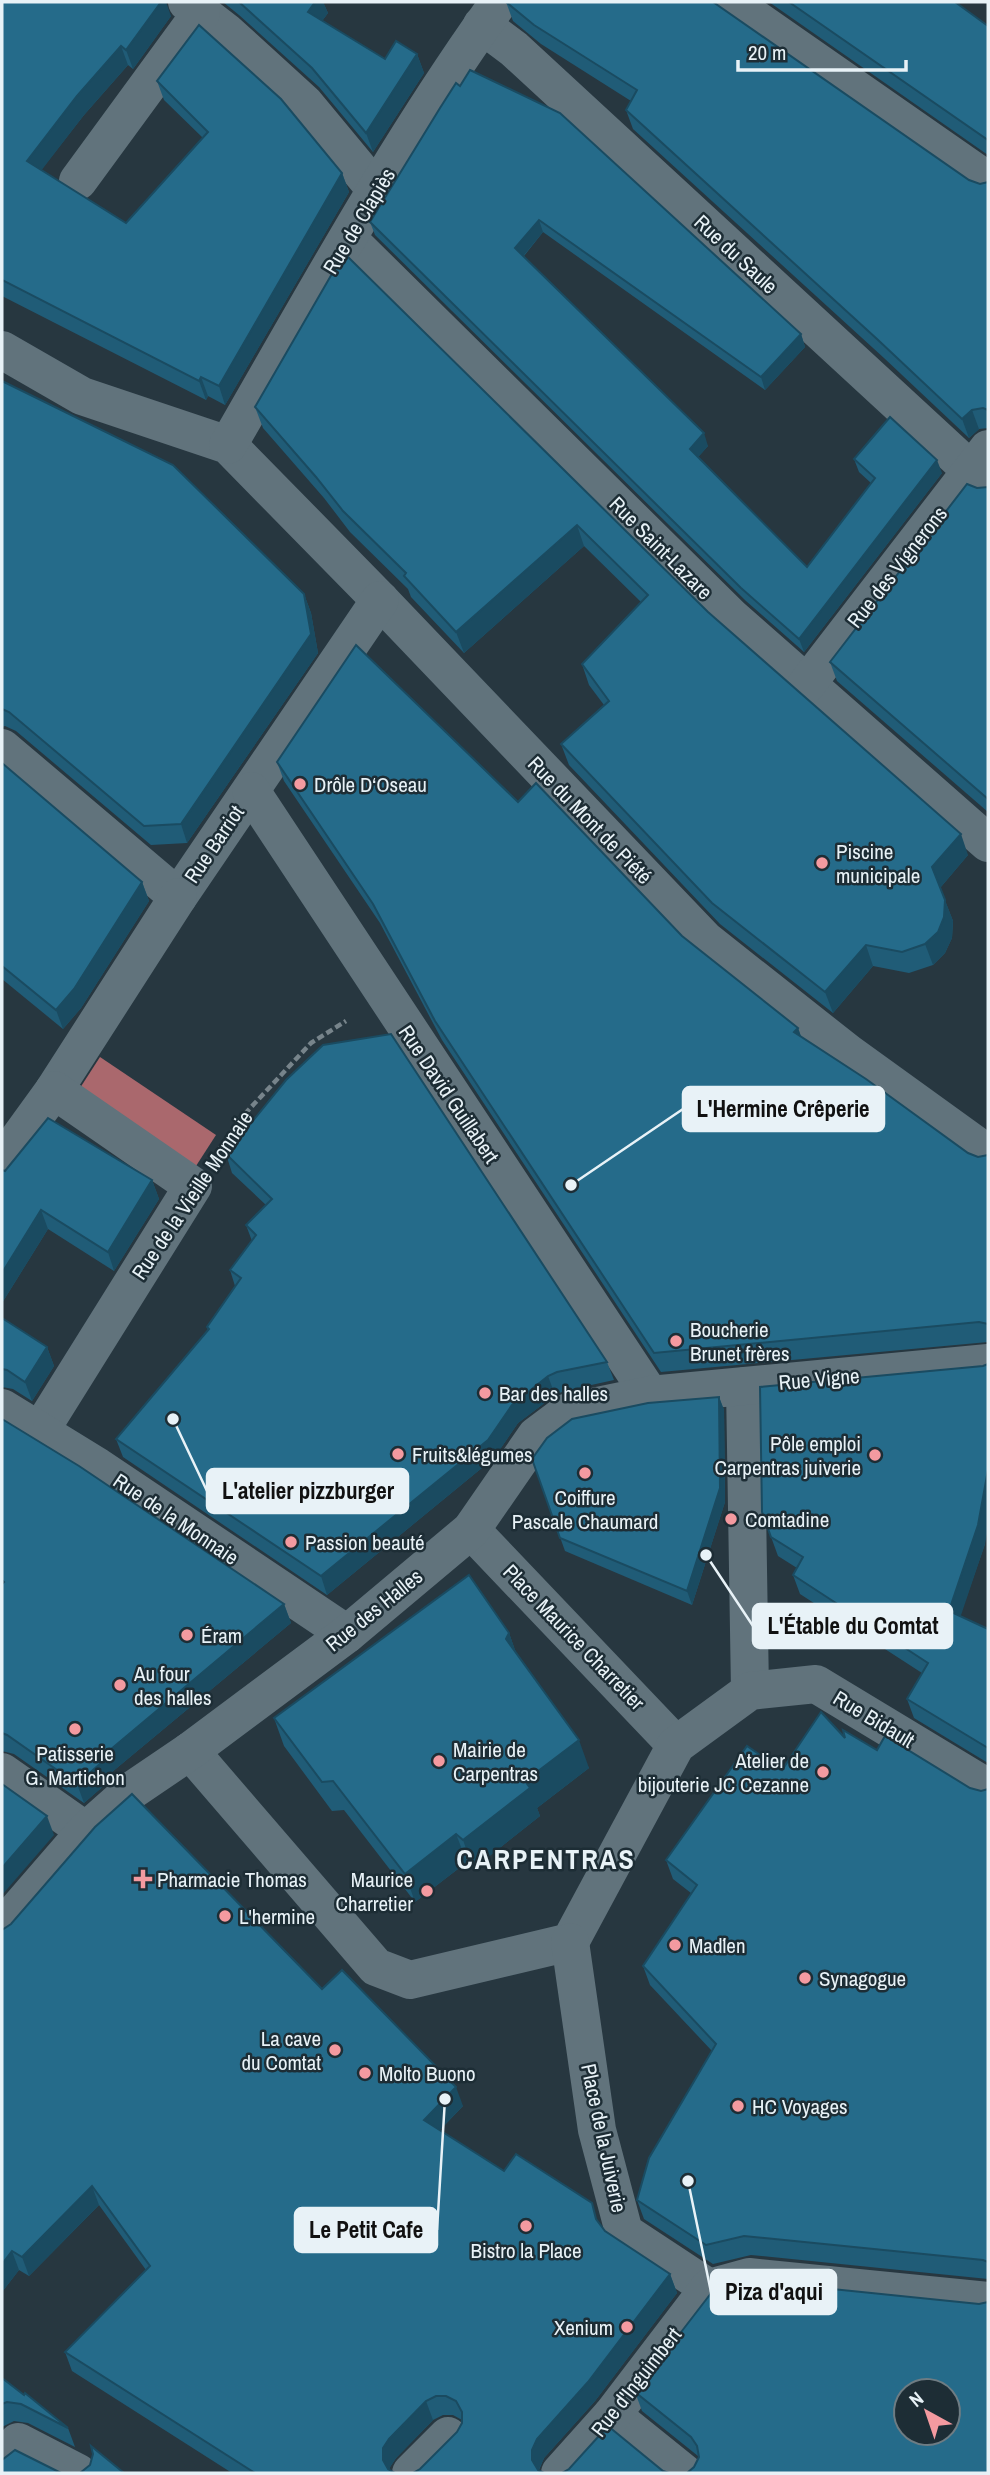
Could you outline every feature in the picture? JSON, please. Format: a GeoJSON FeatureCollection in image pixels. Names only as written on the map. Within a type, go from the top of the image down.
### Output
{"type":"FeatureCollection","features":[{"type":"Feature","properties":{"kind":"street"},"geometry":{"type":"LineString","coordinates":[[731,2],[988,181]]}},
{"type":"Feature","properties":{"kind":"street"},"geometry":{"type":"LineString","coordinates":[[78,181],[194,7],[226,32],[304,103],[377,191]]}},
{"type":"Feature","properties":{"kind":"street","name":"Rue de Clapiès"},"geometry":{"type":"LineString","coordinates":[[228,445],[377,191],[453,67],[490,13]]}},
{"type":"Feature","properties":{"kind":"street","name":"Rue du Saule"},"geometry":{"type":"LineString","coordinates":[[490,13],[514,49],[983,469]]}},
{"type":"Feature","properties":{"kind":"street","name":"Rue Saint-Lazare"},"geometry":{"type":"LineString","coordinates":[[348,239],[731,617],[988,843]]}},
{"type":"Feature","properties":{"kind":"street"},"geometry":{"type":"LineString","coordinates":[[2,350],[82,396],[228,445]]}},
{"type":"Feature","properties":{"kind":"street","name":"Rue du Mont de Piété"},"geometry":{"type":"LineString","coordinates":[[228,445],[705,940],[848,1053],[988,1154]]}},
{"type":"Feature","properties":{"kind":"street","name":"Rue des Vignerons"},"geometry":{"type":"LineString","coordinates":[[806,685],[983,469]]}},
{"type":"Feature","properties":{"kind":"street","name":"Rue Barriot"},"geometry":{"type":"LineString","coordinates":[[2,748],[178,897],[380,600]]}},
{"type":"Feature","properties":{"kind":"street","name":"Rue David Guillabert"},"geometry":{"type":"LineString","coordinates":[[251,791],[650,1395]]}},
{"type":"Feature","properties":{"kind":"street"},"geometry":{"type":"LineString","coordinates":[[2,1162],[54,1090],[178,897]]}},
{"type":"Feature","properties":{"kind":"street"},"geometry":{"type":"LineString","coordinates":[[54,1090],[194,1186]]}},
{"type":"Feature","properties":{"kind":"street","name":"Rue de la Vieille Monnaie"},"geometry":{"type":"LineString","coordinates":[[40,1431],[194,1186]]}},
{"type":"Feature","properties":{"kind":"street","name":"Rue Vigne"},"geometry":{"type":"LineString","coordinates":[[650,1395],[988,1363]]}},
{"type":"Feature","properties":{"kind":"street"},"geometry":{"type":"LineString","coordinates":[[190,1751],[376,1967],[410,1980],[570,1942],[676,1745],[750,1691],[745,1386]]}},
{"type":"Feature","properties":{"kind":"street","name":"Rue des Halles"},"geometry":{"type":"LineString","coordinates":[[2,1928],[86,1831],[131,1791],[190,1751],[347,1634],[471,1530],[536,1436],[568,1412],[650,1395]]}},
{"type":"Feature","properties":{"kind":"street","name":"Rue de la Monnaie"},"geometry":{"type":"LineString","coordinates":[[2,1408],[347,1634]]}},
{"type":"Feature","properties":{"kind":"street","name":"Place Maurice Charretier"},"geometry":{"type":"LineString","coordinates":[[471,1530],[676,1745]]}},
{"type":"Feature","properties":{"kind":"street","name":"Rue Bidault"},"geometry":{"type":"LineString","coordinates":[[750,1691],[816,1685],[988,1788]]}},
{"type":"Feature","properties":{"kind":"street"},"geometry":{"type":"LineString","coordinates":[[2,1772],[86,1831]]}},
{"type":"Feature","properties":{"kind":"street","name":"Place de la Juiverie"},"geometry":{"type":"LineString","coordinates":[[570,1942],[597,2130],[624,2232],[709,2288]]}},
{"type":"Feature","properties":{"kind":"street"},"geometry":{"type":"LineString","coordinates":[[709,2288],[749,2277],[988,2301]]}},
{"type":"Feature","properties":{"kind":"street","name":"Rue d'Inguimbert"},"geometry":{"type":"LineString","coordinates":[[560,2473],[612,2415],[709,2288]]}},
{"type":"Feature","properties":{"kind":"street"},"geometry":{"type":"LineString","coordinates":[[612,2415],[684,2473]]}},
{"type":"Feature","properties":{"kind":"street"},"geometry":{"type":"LineString","coordinates":[[411,2473],[448,2436]]}},
{"type":"Feature","properties":{"kind":"street"},"geometry":{"type":"LineString","coordinates":[[2,2458],[18,2442],[78,2473]]}},
{"type":"Feature","properties":{"kind":"path","name":"Rue de la Vieille Monnaie"},"geometry":{"type":"LineString","coordinates":[[194,1186],[241,1118],[312,1043],[385,996]]}},
{"type":"Feature","properties":{"kind":"shaded area"},"geometry":{"type":"Polygon","coordinates":[[[100,1057],[216,1135],[196,1166],[80,1088],[100,1057]]]}},
{"type":"Feature","properties":{"kind":"building"},"geometry":{"type":"Polygon","coordinates":[[[2,2],[161,2],[126,50],[121,46],[77,96],[27,161],[126,223],[208,132],[157,81],[199,25],[281,99],[342,173],[219,386],[201,377],[199,381],[2,280],[2,2]]]}},
{"type":"Feature","properties":{"kind":"building"},"geometry":{"type":"Polygon","coordinates":[[[239,2],[315,2],[308,12],[385,59],[396,41],[417,54],[366,133],[312,68],[239,2]]]}},
{"type":"Feature","properties":{"kind":"building"},"geometry":{"type":"Polygon","coordinates":[[[506,2],[713,2],[969,180],[980,184],[988,182],[988,410],[972,410],[962,419],[626,110],[637,90],[534,25],[506,2]]]}},
{"type":"Feature","properties":{"kind":"building"},"geometry":{"type":"Polygon","coordinates":[[[789,2],[955,2],[988,26],[988,140],[789,2]]]}},
{"type":"Feature","properties":{"kind":"building"},"geometry":{"type":"Polygon","coordinates":[[[470,70],[560,113],[801,334],[761,377],[539,220],[515,248],[704,433],[690,449],[807,567],[875,478],[854,459],[890,417],[937,460],[799,639],[741,588],[370,222],[456,83],[460,86],[470,70]]]}},
{"type":"Feature","properties":{"kind":"building"},"geometry":{"type":"Polygon","coordinates":[[[344,253],[708,612],[961,834],[932,867],[945,900],[944,917],[938,932],[925,944],[902,952],[866,945],[825,992],[712,903],[561,744],[609,701],[582,664],[648,595],[577,525],[456,632],[404,576],[406,573],[343,511],[255,407],[344,253]]]}},
{"type":"Feature","properties":{"kind":"building"},"geometry":{"type":"Polygon","coordinates":[[[2,381],[173,465],[304,594],[311,634],[181,824],[144,826],[9,712],[2,709],[2,381]]]}},
{"type":"Feature","properties":{"kind":"building"},"geometry":{"type":"Polygon","coordinates":[[[967,484],[977,488],[988,487],[988,799],[830,662],[967,484]]]}},
{"type":"Feature","properties":{"kind":"building"},"geometry":{"type":"Polygon","coordinates":[[[356,645],[518,802],[536,783],[682,936],[798,1028],[794,1032],[866,1079],[968,1153],[978,1157],[988,1155],[988,1324],[979,1322],[654,1353],[435,1021],[373,904],[277,762],[356,645]]]}},
{"type":"Feature","properties":{"kind":"building"},"geometry":{"type":"Polygon","coordinates":[[[2,763],[142,882],[74,989],[56,1010],[2,966],[2,763]]]}},
{"type":"Feature","properties":{"kind":"building"},"geometry":{"type":"Polygon","coordinates":[[[391,1034],[607,1362],[548,1376],[512,1405],[488,1440],[321,1576],[116,1439],[209,1329],[207,1327],[241,1278],[230,1270],[256,1235],[246,1225],[272,1199],[226,1154],[286,1080],[323,1045],[391,1034]]]}},
{"type":"Feature","properties":{"kind":"building"},"geometry":{"type":"Polygon","coordinates":[[[48,1118],[152,1180],[108,1252],[41,1210],[2,1273],[2,1170],[5,1171],[48,1118]]]}},
{"type":"Feature","properties":{"kind":"building"},"geometry":{"type":"Polygon","coordinates":[[[2,1318],[47,1347],[25,1382],[2,1369],[2,1318]]]}},
{"type":"Feature","properties":{"kind":"building"},"geometry":{"type":"Polygon","coordinates":[[[988,1364],[988,1470],[978,1525],[949,1611],[988,1629],[988,1748],[907,1699],[928,1663],[793,1575],[803,1557],[771,1537],[762,1512],[760,1387],[988,1364]]]}},
{"type":"Feature","properties":{"kind":"building"},"geometry":{"type":"Polygon","coordinates":[[[719,1397],[720,1488],[687,1591],[560,1538],[532,1459],[547,1438],[572,1419],[648,1403],[719,1397]]]}},
{"type":"Feature","properties":{"kind":"building"},"geometry":{"type":"Polygon","coordinates":[[[2,1419],[79,1466],[284,1604],[98,1760],[101,1763],[77,1784],[2,1733],[2,1419]]]}},
{"type":"Feature","properties":{"kind":"building","name":"Mairie de Carpentras"},"geometry":{"type":"Polygon","coordinates":[[[469,1575],[509,1633],[506,1639],[579,1740],[525,1781],[530,1788],[463,1840],[456,1834],[405,1874],[333,1781],[322,1782],[274,1718],[469,1575]]]}},
{"type":"Feature","properties":{"kind":"building"},"geometry":{"type":"Polygon","coordinates":[[[821,1712],[845,1738],[843,1730],[877,1750],[885,1736],[970,1788],[981,1791],[988,1789],[988,2262],[744,2236],[706,2245],[637,2200],[649,2158],[716,2044],[643,1966],[697,1885],[666,1860],[747,1746],[782,1770],[821,1712]]]}},
{"type":"Feature","properties":{"kind":"building"},"geometry":{"type":"Polygon","coordinates":[[[2,1784],[47,1816],[2,1868],[2,1784]]]}},
{"type":"Feature","properties":{"kind":"building"},"geometry":{"type":"Polygon","coordinates":[[[132,1794],[322,1989],[342,1970],[456,2087],[424,2120],[504,2171],[516,2154],[592,2203],[596,2219],[605,2231],[670,2274],[588,2382],[537,2439],[532,2450],[532,2460],[538,2470],[544,2473],[413,2473],[457,2432],[462,2423],[462,2412],[456,2401],[446,2396],[436,2396],[426,2401],[383,2448],[383,2460],[388,2469],[395,2473],[255,2473],[65,2352],[150,2266],[92,2186],[22,2257],[12,2251],[2,2264],[2,1930],[11,1924],[95,1827],[132,1794]]]}},
{"type":"Feature","properties":{"kind":"building"},"geometry":{"type":"Polygon","coordinates":[[[744,2280],[979,2304],[988,2302],[988,2473],[687,2473],[699,2457],[697,2446],[691,2437],[635,2392],[715,2288],[744,2280]]]}},
{"type":"Feature","properties":{"kind":"building"},"geometry":{"type":"Polygon","coordinates":[[[2,2378],[68,2428],[21,2404],[2,2404],[2,2378]]]}},
{"type":"Feature","properties":{"kind":"building"},"geometry":{"type":"Polygon","coordinates":[[[608,2426],[669,2473],[562,2473],[569,2469],[608,2426]]]}},
{"type":"Feature","properties":{"kind":"building"},"geometry":{"type":"Polygon","coordinates":[[[91,2446],[124,2473],[80,2473],[90,2465],[93,2454],[91,2446]]]}},
{"type":"Feature","properties":{"kind":"building"},"geometry":{"type":"Polygon","coordinates":[[[15,2450],[61,2473],[2,2473],[2,2460],[15,2450]]]}},
{"type":"Feature","properties":{"kind":"place","name":"Drôle D‘Oseau"},"geometry":{"type":"Point","coordinates":[300,784]}},
{"type":"Feature","properties":{"kind":"place","name":"Piscine municipale"},"geometry":{"type":"Point","coordinates":[822,863]}},
{"type":"Feature","properties":{"kind":"place","name":"L'Hermine Crêperie"},"geometry":{"type":"Point","coordinates":[571,1185]}},
{"type":"Feature","properties":{"kind":"place","name":"Boucherie Brunet frères"},"geometry":{"type":"Point","coordinates":[676,1341]}},
{"type":"Feature","properties":{"kind":"place","name":"Bar des halles"},"geometry":{"type":"Point","coordinates":[485,1393]}},
{"type":"Feature","properties":{"kind":"place","name":"L'atelier pizzburger"},"geometry":{"type":"Point","coordinates":[173,1419]}},
{"type":"Feature","properties":{"kind":"place","name":"Fruits&légumes"},"geometry":{"type":"Point","coordinates":[398,1454]}},
{"type":"Feature","properties":{"kind":"place","name":"Pôle emploi Carpentras juiverie"},"geometry":{"type":"Point","coordinates":[875,1455]}},
{"type":"Feature","properties":{"kind":"place","name":"Coiffure Pascale Chaumard"},"geometry":{"type":"Point","coordinates":[585,1473]}},
{"type":"Feature","properties":{"kind":"place","name":"Comtadine"},"geometry":{"type":"Point","coordinates":[731,1519]}},
{"type":"Feature","properties":{"kind":"place","name":"Passion beauté"},"geometry":{"type":"Point","coordinates":[291,1542]}},
{"type":"Feature","properties":{"kind":"place","name":"L'Étable du Comtat"},"geometry":{"type":"Point","coordinates":[706,1555]}},
{"type":"Feature","properties":{"kind":"place","name":"Éram"},"geometry":{"type":"Point","coordinates":[187,1635]}},
{"type":"Feature","properties":{"kind":"place","name":"Au four des halles"},"geometry":{"type":"Point","coordinates":[120,1685]}},
{"type":"Feature","properties":{"kind":"place","name":"Patisserie G. Martichon"},"geometry":{"type":"Point","coordinates":[75,1729]}},
{"type":"Feature","properties":{"kind":"place","name":"Mairie de Carpentras"},"geometry":{"type":"Point","coordinates":[439,1761]}},
{"type":"Feature","properties":{"kind":"place","name":"Atelier de bijouterie JC Cezanne"},"geometry":{"type":"Point","coordinates":[823,1772]}},
{"type":"Feature","properties":{"kind":"place","name":"Pharmacie Thomas"},"geometry":{"type":"Point","coordinates":[143,1879]}},
{"type":"Feature","properties":{"kind":"place","name":"Maurice Charretier"},"geometry":{"type":"Point","coordinates":[427,1891]}},
{"type":"Feature","properties":{"kind":"place","name":"L'hermine"},"geometry":{"type":"Point","coordinates":[225,1916]}},
{"type":"Feature","properties":{"kind":"place","name":"Mad´len"},"geometry":{"type":"Point","coordinates":[675,1945]}},
{"type":"Feature","properties":{"kind":"place","name":"Synagogue"},"geometry":{"type":"Point","coordinates":[805,1978]}},
{"type":"Feature","properties":{"kind":"place","name":"La cave du Comtat"},"geometry":{"type":"Point","coordinates":[335,2050]}},
{"type":"Feature","properties":{"kind":"place","name":"Molto Buono"},"geometry":{"type":"Point","coordinates":[365,2073]}},
{"type":"Feature","properties":{"kind":"place","name":"Le Petit Cafe"},"geometry":{"type":"Point","coordinates":[445,2099]}},
{"type":"Feature","properties":{"kind":"place","name":"HC Voyages"},"geometry":{"type":"Point","coordinates":[738,2106]}},
{"type":"Feature","properties":{"kind":"place","name":"Piza d'aqui"},"geometry":{"type":"Point","coordinates":[688,2181]}},
{"type":"Feature","properties":{"kind":"place","name":"Bistro la Place"},"geometry":{"type":"Point","coordinates":[526,2226]}},
{"type":"Feature","properties":{"kind":"place","name":"Xenium"},"geometry":{"type":"Point","coordinates":[627,2327]}},
{"type":"Feature","properties":{"kind":"district","name":"CARPENTRAS"},"geometry":{"type":"Point","coordinates":[546,1859]}}]}
